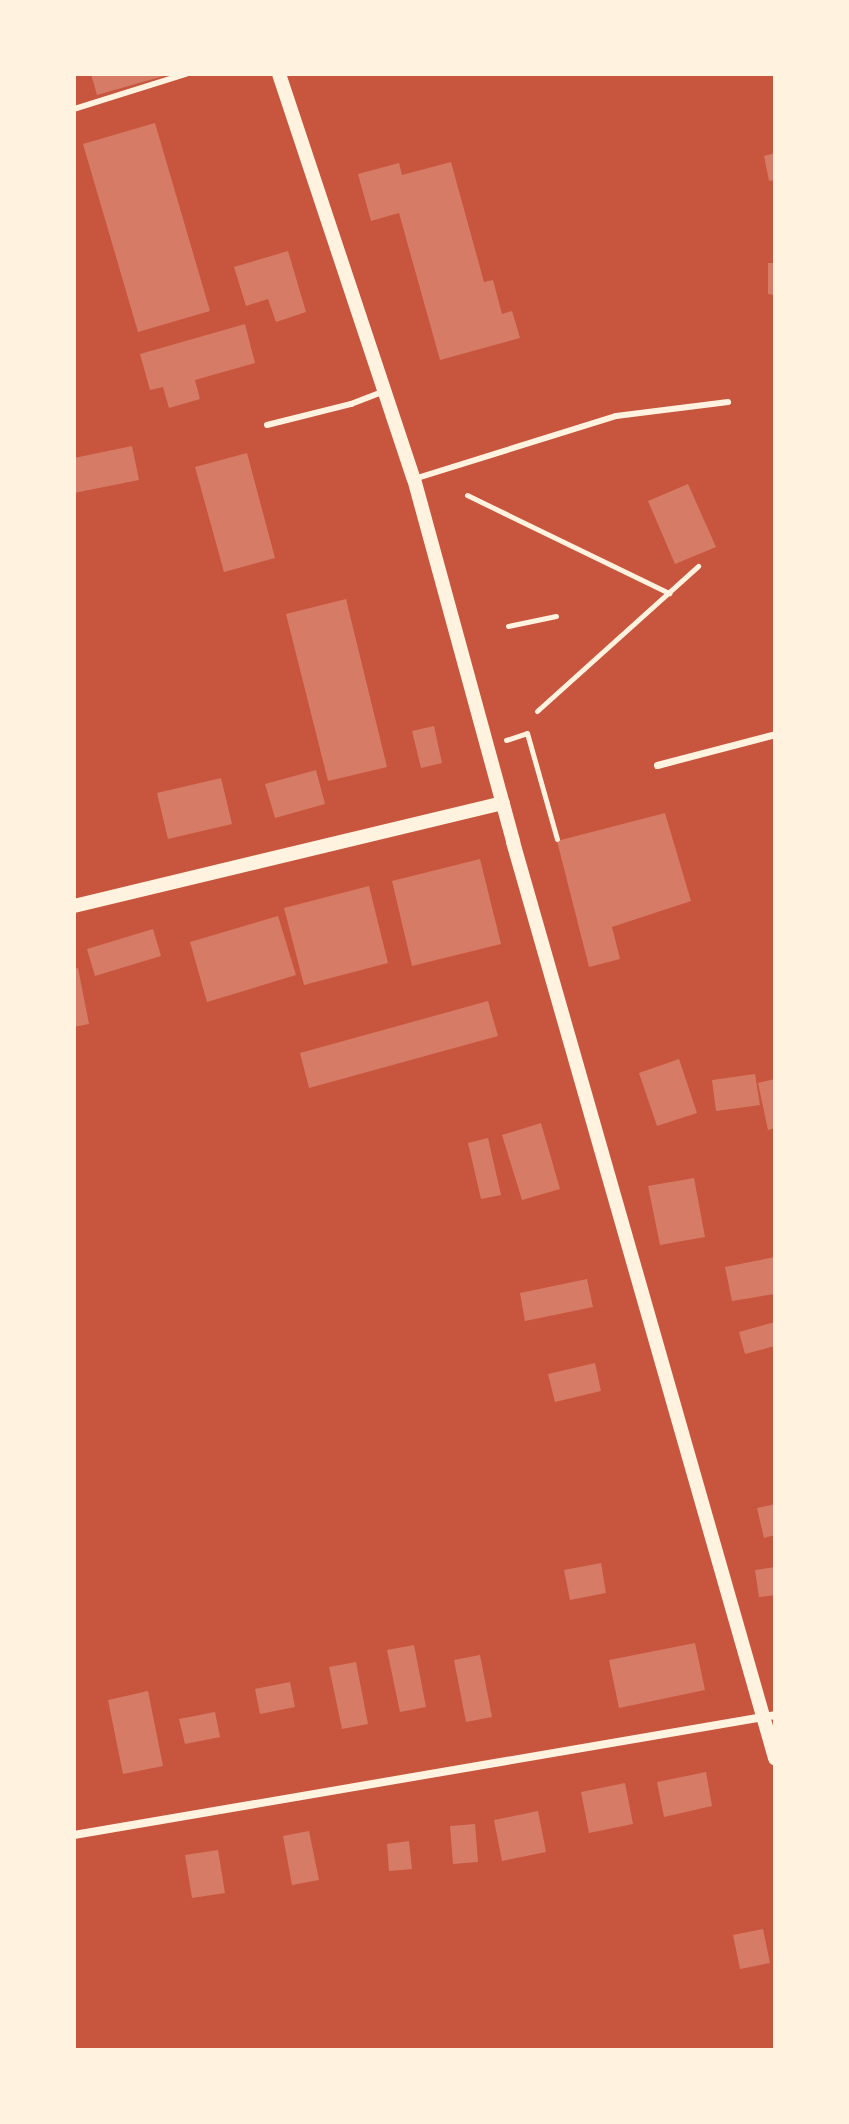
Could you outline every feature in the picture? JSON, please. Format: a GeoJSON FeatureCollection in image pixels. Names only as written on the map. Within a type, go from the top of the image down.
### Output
{"type":"FeatureCollection","features":[{"type":"Feature","properties":{"kind":"street"},"geometry":{"type":"LineString","coordinates":[[279,74],[414,479],[503,803],[769,1716],[775,1758]]}},
{"type":"Feature","properties":{"kind":"street"},"geometry":{"type":"LineString","coordinates":[[657,765],[775,734]]}},
{"type":"Feature","properties":{"kind":"street"},"geometry":{"type":"LineString","coordinates":[[74,906],[503,803]]}},
{"type":"Feature","properties":{"kind":"street"},"geometry":{"type":"LineString","coordinates":[[74,1835],[769,1716]]}},
{"type":"Feature","properties":{"kind":"lane"},"geometry":{"type":"LineString","coordinates":[[74,109],[186,74]]}},
{"type":"Feature","properties":{"kind":"lane"},"geometry":{"type":"LineString","coordinates":[[267,425],[351,404],[384,391]]}},
{"type":"Feature","properties":{"kind":"lane"},"geometry":{"type":"LineString","coordinates":[[414,479],[616,416],[728,402]]}},
{"type":"Feature","properties":{"kind":"path"},"geometry":{"type":"LineString","coordinates":[[467,495],[616,570],[669,593]]}},
{"type":"Feature","properties":{"kind":"path"},"geometry":{"type":"LineString","coordinates":[[537,711],[698,566]]}},
{"type":"Feature","properties":{"kind":"path"},"geometry":{"type":"LineString","coordinates":[[508,626],[556,616]]}},
{"type":"Feature","properties":{"kind":"path"},"geometry":{"type":"LineString","coordinates":[[527,733],[557,839]]}},
{"type":"Feature","properties":{"kind":"building"},"geometry":{"type":"Polygon","coordinates":[[[91,74],[167,74],[167,75],[97,95],[91,74]]]}},
{"type":"Feature","properties":{"kind":"building"},"geometry":{"type":"Polygon","coordinates":[[[155,123],[210,311],[138,332],[83,144],[155,123]]]}},
{"type":"Feature","properties":{"kind":"building"},"geometry":{"type":"Polygon","coordinates":[[[775,153],[775,180],[769,181],[764,156],[775,153]]]}},
{"type":"Feature","properties":{"kind":"building"},"geometry":{"type":"Polygon","coordinates":[[[451,162],[484,282],[493,280],[502,314],[512,311],[520,338],[440,360],[399,213],[371,221],[358,174],[399,163],[402,175],[451,162]]]}},
{"type":"Feature","properties":{"kind":"building"},"geometry":{"type":"Polygon","coordinates":[[[288,251],[306,312],[276,322],[268,299],[246,306],[234,267],[288,251]]]}},
{"type":"Feature","properties":{"kind":"building"},"geometry":{"type":"Polygon","coordinates":[[[768,263],[775,263],[775,295],[768,294],[768,263]]]}},
{"type":"Feature","properties":{"kind":"building"},"geometry":{"type":"Polygon","coordinates":[[[245,324],[255,363],[195,380],[200,399],[169,408],[163,387],[150,390],[140,354],[245,324]]]}},
{"type":"Feature","properties":{"kind":"building"},"geometry":{"type":"Polygon","coordinates":[[[132,446],[139,480],[74,493],[74,458],[132,446]]]}},
{"type":"Feature","properties":{"kind":"building"},"geometry":{"type":"Polygon","coordinates":[[[247,453],[275,558],[224,572],[195,467],[247,453]]]}},
{"type":"Feature","properties":{"kind":"building"},"geometry":{"type":"Polygon","coordinates":[[[688,484],[716,547],[675,564],[648,501],[688,484]]]}},
{"type":"Feature","properties":{"kind":"building"},"geometry":{"type":"Polygon","coordinates":[[[346,599],[387,767],[328,781],[286,614],[346,599]]]}},
{"type":"Feature","properties":{"kind":"building"},"geometry":{"type":"Polygon","coordinates":[[[434,726],[442,763],[421,768],[412,731],[434,726]]]}},
{"type":"Feature","properties":{"kind":"building"},"geometry":{"type":"Polygon","coordinates":[[[316,770],[325,804],[275,818],[265,784],[316,770]]]}},
{"type":"Feature","properties":{"kind":"building"},"geometry":{"type":"Polygon","coordinates":[[[221,778],[232,824],[168,839],[157,793],[221,778]]]}},
{"type":"Feature","properties":{"kind":"building"},"geometry":{"type":"Polygon","coordinates":[[[665,813],[691,901],[612,927],[620,959],[589,967],[557,841],[665,813]]]}},
{"type":"Feature","properties":{"kind":"building"},"geometry":{"type":"Polygon","coordinates":[[[480,859],[501,944],[412,966],[392,881],[480,859]]]}},
{"type":"Feature","properties":{"kind":"building"},"geometry":{"type":"Polygon","coordinates":[[[369,886],[388,963],[304,985],[284,908],[369,886]]]}},
{"type":"Feature","properties":{"kind":"building"},"geometry":{"type":"Polygon","coordinates":[[[278,916],[296,975],[207,1002],[190,942],[278,916]]]}},
{"type":"Feature","properties":{"kind":"building"},"geometry":{"type":"Polygon","coordinates":[[[153,929],[161,956],[95,976],[87,949],[153,929]]]}},
{"type":"Feature","properties":{"kind":"building"},"geometry":{"type":"Polygon","coordinates":[[[78,968],[89,1024],[74,1027],[74,969],[78,968]]]}},
{"type":"Feature","properties":{"kind":"building"},"geometry":{"type":"Polygon","coordinates":[[[488,1001],[498,1036],[309,1088],[300,1053],[488,1001]]]}},
{"type":"Feature","properties":{"kind":"building"},"geometry":{"type":"Polygon","coordinates":[[[679,1059],[697,1113],[657,1126],[639,1073],[679,1059]]]}},
{"type":"Feature","properties":{"kind":"building"},"geometry":{"type":"Polygon","coordinates":[[[755,1074],[760,1105],[716,1111],[712,1080],[755,1074]]]}},
{"type":"Feature","properties":{"kind":"building"},"geometry":{"type":"Polygon","coordinates":[[[775,1079],[775,1128],[768,1130],[758,1083],[775,1079]]]}},
{"type":"Feature","properties":{"kind":"building"},"geometry":{"type":"Polygon","coordinates":[[[541,1123],[560,1189],[522,1200],[502,1135],[541,1123]]]}},
{"type":"Feature","properties":{"kind":"building"},"geometry":{"type":"Polygon","coordinates":[[[488,1138],[501,1195],[481,1199],[468,1143],[488,1138]]]}},
{"type":"Feature","properties":{"kind":"building"},"geometry":{"type":"Polygon","coordinates":[[[694,1178],[705,1237],[660,1245],[648,1186],[694,1178]]]}},
{"type":"Feature","properties":{"kind":"building"},"geometry":{"type":"Polygon","coordinates":[[[775,1257],[775,1294],[732,1301],[725,1267],[775,1257]]]}},
{"type":"Feature","properties":{"kind":"building"},"geometry":{"type":"Polygon","coordinates":[[[587,1279],[593,1307],[525,1321],[520,1293],[587,1279]]]}},
{"type":"Feature","properties":{"kind":"building"},"geometry":{"type":"Polygon","coordinates":[[[775,1322],[775,1346],[745,1354],[739,1332],[775,1322]]]}},
{"type":"Feature","properties":{"kind":"building"},"geometry":{"type":"Polygon","coordinates":[[[595,1363],[601,1391],[555,1402],[548,1374],[595,1363]]]}},
{"type":"Feature","properties":{"kind":"building"},"geometry":{"type":"Polygon","coordinates":[[[775,1504],[775,1535],[764,1538],[757,1508],[775,1504]]]}},
{"type":"Feature","properties":{"kind":"building"},"geometry":{"type":"Polygon","coordinates":[[[601,1563],[606,1593],[570,1600],[564,1570],[601,1563]]]}},
{"type":"Feature","properties":{"kind":"building"},"geometry":{"type":"Polygon","coordinates":[[[775,1567],[775,1595],[759,1597],[755,1570],[775,1567]]]}},
{"type":"Feature","properties":{"kind":"building"},"geometry":{"type":"Polygon","coordinates":[[[695,1643],[705,1690],[619,1708],[609,1660],[695,1643]]]}},
{"type":"Feature","properties":{"kind":"building"},"geometry":{"type":"Polygon","coordinates":[[[414,1645],[426,1707],[400,1712],[387,1650],[414,1645]]]}},
{"type":"Feature","properties":{"kind":"building"},"geometry":{"type":"Polygon","coordinates":[[[480,1655],[492,1717],[466,1722],[454,1660],[480,1655]]]}},
{"type":"Feature","properties":{"kind":"building"},"geometry":{"type":"Polygon","coordinates":[[[356,1662],[368,1724],[342,1729],[329,1667],[356,1662]]]}},
{"type":"Feature","properties":{"kind":"building"},"geometry":{"type":"Polygon","coordinates":[[[290,1682],[295,1707],[260,1714],[255,1689],[290,1682]]]}},
{"type":"Feature","properties":{"kind":"building"},"geometry":{"type":"Polygon","coordinates":[[[148,1691],[163,1766],[123,1774],[108,1700],[148,1691]]]}},
{"type":"Feature","properties":{"kind":"building"},"geometry":{"type":"Polygon","coordinates":[[[215,1712],[220,1737],[185,1744],[179,1719],[215,1712]]]}},
{"type":"Feature","properties":{"kind":"building"},"geometry":{"type":"Polygon","coordinates":[[[706,1772],[712,1806],[664,1817],[657,1782],[706,1772]]]}},
{"type":"Feature","properties":{"kind":"building"},"geometry":{"type":"Polygon","coordinates":[[[625,1783],[633,1824],[589,1833],[581,1792],[625,1783]]]}},
{"type":"Feature","properties":{"kind":"building"},"geometry":{"type":"Polygon","coordinates":[[[538,1811],[546,1852],[502,1861],[494,1820],[538,1811]]]}},
{"type":"Feature","properties":{"kind":"building"},"geometry":{"type":"Polygon","coordinates":[[[475,1824],[478,1862],[453,1864],[450,1826],[475,1824]]]}},
{"type":"Feature","properties":{"kind":"building"},"geometry":{"type":"Polygon","coordinates":[[[309,1831],[319,1880],[292,1885],[283,1836],[309,1831]]]}},
{"type":"Feature","properties":{"kind":"building"},"geometry":{"type":"Polygon","coordinates":[[[409,1841],[412,1869],[389,1871],[387,1844],[409,1841]]]}},
{"type":"Feature","properties":{"kind":"building"},"geometry":{"type":"Polygon","coordinates":[[[218,1850],[225,1893],[192,1898],[185,1855],[218,1850]]]}},
{"type":"Feature","properties":{"kind":"building"},"geometry":{"type":"Polygon","coordinates":[[[763,1929],[770,1963],[740,1969],[733,1935],[763,1929]]]}}]}
